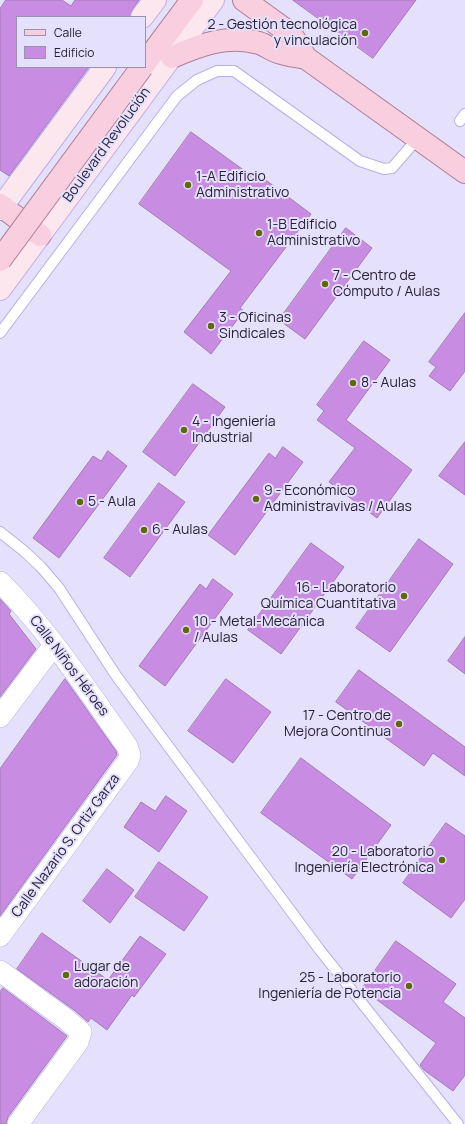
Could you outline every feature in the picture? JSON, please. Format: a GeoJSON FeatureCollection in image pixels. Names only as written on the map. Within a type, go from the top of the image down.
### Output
{"type":"FeatureCollection","features":[{"type":"Feature","properties":{"kind":"main road"},"geometry":{"type":"LineString","coordinates":[[143,16],[155,0]]}},
{"type":"Feature","properties":{"kind":"main road"},"geometry":{"type":"LineString","coordinates":[[146,41],[176,0]]}},
{"type":"Feature","properties":{"kind":"main road"},"geometry":{"type":"LineString","coordinates":[[146,62],[192,0]]}},
{"type":"Feature","properties":{"kind":"main road","name":"Boulevard Revolución"},"geometry":{"type":"LineString","coordinates":[[0,289],[213,0]]}},
{"type":"Feature","properties":{"kind":"main road"},"geometry":{"type":"LineString","coordinates":[[244,0],[291,34],[306,58],[465,172]]}},
{"type":"Feature","properties":{"kind":"main road"},"geometry":{"type":"LineString","coordinates":[[172,57],[202,45],[223,40],[247,40],[261,43],[278,52],[306,58]]}},
{"type":"Feature","properties":{"kind":"main road"},"geometry":{"type":"LineString","coordinates":[[40,235],[0,207],[104,68]]}},
{"type":"Feature","properties":{"kind":"main road"},"geometry":{"type":"LineString","coordinates":[[0,240],[125,68]]}},
{"type":"Feature","properties":{"kind":"main road","name":"Boulevard Revolución"},"geometry":{"type":"LineString","coordinates":[[0,260],[141,68]]}},
{"type":"Feature","properties":{"kind":"street","name":"Calle Niños Héroes"},"geometry":{"type":"LineString","coordinates":[[0,582],[30,614],[54,645],[128,746],[130,755]]}},
{"type":"Feature","properties":{"kind":"street"},"geometry":{"type":"LineString","coordinates":[[0,717],[54,645]]}},
{"type":"Feature","properties":{"kind":"street","name":"Calle Nazario S. Ortiz Garza"},"geometry":{"type":"LineString","coordinates":[[0,936],[124,767],[130,755]]}},
{"type":"Feature","properties":{"kind":"street"},"geometry":{"type":"LineString","coordinates":[[0,971],[72,1024],[80,1032],[80,1038],[18,1124]]}},
{"type":"Feature","properties":{"kind":"lane"},"geometry":{"type":"LineString","coordinates":[[0,333],[177,96],[197,80],[217,71],[234,71],[360,162],[384,169],[392,168],[418,138]]}},
{"type":"Feature","properties":{"kind":"lane"},"geometry":{"type":"LineString","coordinates":[[0,532],[41,567],[59,588],[115,674],[143,713],[319,949],[458,1124]]}},
{"type":"Feature","properties":{"kind":"building"},"geometry":{"type":"Polygon","coordinates":[[[6,0],[62,0],[71,6],[75,0],[139,0],[132,10],[130,16],[16,16],[16,68],[88,68],[9,176],[0,170],[0,9],[6,0]]]}},
{"type":"Feature","properties":{"kind":"building","name":"2 - Gestión tecnológica y vinculación"},"geometry":{"type":"Polygon","coordinates":[[[293,0],[416,0],[373,58],[293,0]]]}},
{"type":"Feature","properties":{"kind":"building"},"geometry":{"type":"Polygon","coordinates":[[[191,132],[260,182],[263,178],[311,214],[240,308],[244,311],[211,354],[184,332],[231,271],[139,204],[191,132]]]}},
{"type":"Feature","properties":{"kind":"building","name":"7 - Centro de Cómputo / Aulas"},"geometry":{"type":"Polygon","coordinates":[[[346,228],[372,248],[305,339],[279,320],[346,228]]]}},
{"type":"Feature","properties":{"kind":"building"},"geometry":{"type":"Polygon","coordinates":[[[465,313],[465,371],[450,391],[429,376],[436,367],[429,362],[465,313]]]}},
{"type":"Feature","properties":{"kind":"building"},"geometry":{"type":"Polygon","coordinates":[[[364,341],[390,360],[346,420],[412,470],[377,518],[329,482],[355,448],[317,420],[324,411],[317,405],[364,341]]]}},
{"type":"Feature","properties":{"kind":"building","name":"4 - Ingeniería Industrial"},"geometry":{"type":"Polygon","coordinates":[[[193,384],[225,407],[175,476],[143,452],[193,384]]]}},
{"type":"Feature","properties":{"kind":"building"},"geometry":{"type":"Polygon","coordinates":[[[465,442],[465,495],[439,476],[465,442]]]}},
{"type":"Feature","properties":{"kind":"building","name":"9 - Económico Administravivas / Aulas"},"geometry":{"type":"Polygon","coordinates":[[[283,447],[303,462],[235,555],[208,535],[269,453],[275,458],[283,447]]]}},
{"type":"Feature","properties":{"kind":"building","name":"5 - Aula"},"geometry":{"type":"Polygon","coordinates":[[[108,451],[127,466],[59,558],[33,538],[93,456],[101,461],[108,451]]]}},
{"type":"Feature","properties":{"kind":"building","name":"6 - Aulas"},"geometry":{"type":"Polygon","coordinates":[[[159,483],[185,502],[130,577],[104,558],[159,483]]]}},
{"type":"Feature","properties":{"kind":"building","name":"16 - Laboratorio Química Cuantitativa"},"geometry":{"type":"Polygon","coordinates":[[[419,539],[453,564],[390,652],[356,628],[419,539]]]}},
{"type":"Feature","properties":{"kind":"building"},"geometry":{"type":"Polygon","coordinates":[[[311,543],[344,567],[281,654],[248,630],[311,543]]]}},
{"type":"Feature","properties":{"kind":"building","name":"10 - Metal-Mecánica / Aulas"},"geometry":{"type":"Polygon","coordinates":[[[213,579],[233,594],[165,686],[139,666],[200,584],[206,589],[213,579]]]}},
{"type":"Feature","properties":{"kind":"building"},"geometry":{"type":"Polygon","coordinates":[[[0,599],[11,611],[9,614],[36,649],[0,697],[0,599]]]}},
{"type":"Feature","properties":{"kind":"building"},"geometry":{"type":"Polygon","coordinates":[[[465,637],[465,674],[448,661],[465,637]]]}},
{"type":"Feature","properties":{"kind":"building","name":"17 - Centro de Mejora Continua"},"geometry":{"type":"Polygon","coordinates":[[[359,670],[465,747],[465,776],[433,753],[424,766],[336,702],[359,670]]]}},
{"type":"Feature","properties":{"kind":"building"},"geometry":{"type":"Polygon","coordinates":[[[65,679],[116,751],[117,755],[0,916],[0,769],[65,679]]]}},
{"type":"Feature","properties":{"kind":"building"},"geometry":{"type":"Polygon","coordinates":[[[226,679],[271,712],[233,763],[188,731],[226,679]]]}},
{"type":"Feature","properties":{"kind":"building"},"geometry":{"type":"Polygon","coordinates":[[[301,758],[391,825],[352,879],[261,813],[301,758]]]}},
{"type":"Feature","properties":{"kind":"building"},"geometry":{"type":"Polygon","coordinates":[[[166,796],[187,811],[159,852],[124,827],[141,802],[155,811],[166,796]]]}},
{"type":"Feature","properties":{"kind":"building","name":"20 - Laboratorio Ingeniería Electrónica"},"geometry":{"type":"Polygon","coordinates":[[[446,823],[465,836],[465,899],[451,918],[403,883],[446,823]]]}},
{"type":"Feature","properties":{"kind":"building"},"geometry":{"type":"Polygon","coordinates":[[[159,862],[208,897],[184,931],[135,897],[159,862]]]}},
{"type":"Feature","properties":{"kind":"building","name":"Lugar de adoración"},"geometry":{"type":"Polygon","coordinates":[[[107,869],[134,890],[110,923],[83,901],[107,869]]]}},
{"type":"Feature","properties":{"kind":"building","name":"Lugar de adoración"},"geometry":{"type":"Polygon","coordinates":[[[42,933],[108,980],[140,936],[166,954],[134,997],[132,995],[107,1030],[91,1018],[88,1022],[74,1010],[17,969],[42,933]]]}},
{"type":"Feature","properties":{"kind":"building","name":"25 - Laboratorio Ingeniería de Potencia"},"geometry":{"type":"Polygon","coordinates":[[[396,941],[456,984],[443,1002],[465,1018],[465,1075],[453,1091],[424,1070],[420,1065],[436,1043],[362,989],[396,941]]]}},
{"type":"Feature","properties":{"kind":"building"},"geometry":{"type":"Polygon","coordinates":[[[3,988],[67,1036],[8,1117],[6,1124],[0,1124],[0,992],[3,988]]]}},
{"type":"Feature","properties":{"kind":"place","name":"2 - Gestión tecnológica y vinculación"},"geometry":{"type":"Point","coordinates":[365,33]}},
{"type":"Feature","properties":{"kind":"place","name":"1-A Edificio Administrativo"},"geometry":{"type":"Point","coordinates":[188,185]}},
{"type":"Feature","properties":{"kind":"place","name":"1-B Edificio Administrativo"},"geometry":{"type":"Point","coordinates":[259,233]}},
{"type":"Feature","properties":{"kind":"place","name":"7 - Centro de Cómputo / Aulas"},"geometry":{"type":"Point","coordinates":[325,284]}},
{"type":"Feature","properties":{"kind":"place","name":"3 - Oficinas Sindicales"},"geometry":{"type":"Point","coordinates":[211,326]}},
{"type":"Feature","properties":{"kind":"place","name":"8 - Aulas"},"geometry":{"type":"Point","coordinates":[353,383]}},
{"type":"Feature","properties":{"kind":"place","name":"4 - Ingeniería Industrial"},"geometry":{"type":"Point","coordinates":[184,430]}},
{"type":"Feature","properties":{"kind":"place","name":"9 - Económico Administravivas / Aulas"},"geometry":{"type":"Point","coordinates":[256,499]}},
{"type":"Feature","properties":{"kind":"place","name":"5 - Aula"},"geometry":{"type":"Point","coordinates":[80,502]}},
{"type":"Feature","properties":{"kind":"place","name":"6 - Aulas"},"geometry":{"type":"Point","coordinates":[144,530]}},
{"type":"Feature","properties":{"kind":"place","name":"16 - Laboratorio Química Cuantitativa"},"geometry":{"type":"Point","coordinates":[404,596]}},
{"type":"Feature","properties":{"kind":"place","name":"10 - Metal-Mecánica / Aulas"},"geometry":{"type":"Point","coordinates":[186,630]}},
{"type":"Feature","properties":{"kind":"place","name":"17 - Centro de Mejora Continua"},"geometry":{"type":"Point","coordinates":[399,724]}},
{"type":"Feature","properties":{"kind":"place","name":"20 - Laboratorio Ingeniería Electrónica"},"geometry":{"type":"Point","coordinates":[442,860]}},
{"type":"Feature","properties":{"kind":"place","name":"Lugar de adoración"},"geometry":{"type":"Point","coordinates":[66,975]}},
{"type":"Feature","properties":{"kind":"place","name":"25 - Laboratorio Ingeniería de Potencia"},"geometry":{"type":"Point","coordinates":[409,986]}}]}
